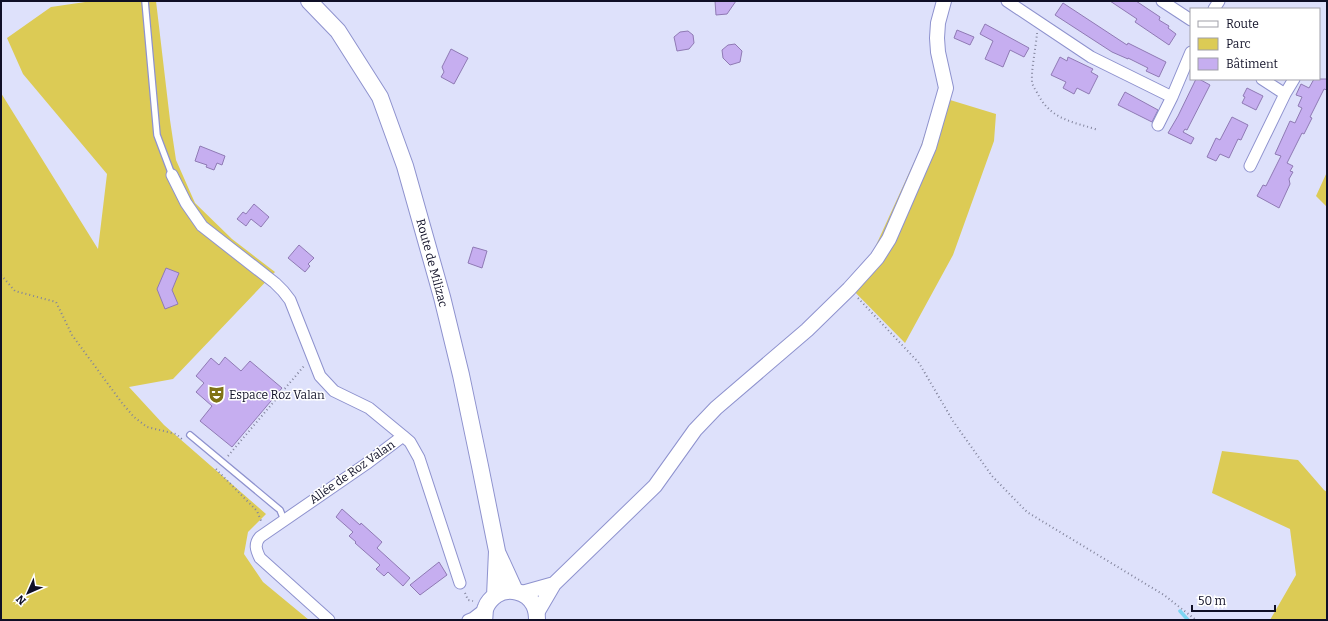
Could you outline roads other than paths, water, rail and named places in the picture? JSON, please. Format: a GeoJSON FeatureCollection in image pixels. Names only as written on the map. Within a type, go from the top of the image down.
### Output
{"type":"FeatureCollection","features":[{"type":"Feature","properties":{"kind":"main road","name":"Route de Milizac"},"geometry":{"type":"LineString","coordinates":[[309,1],[338,31],[380,97],[405,166],[442,297],[480,466],[496,551],[518,592],[529,598],[534,604],[537,616]]}},
{"type":"Feature","properties":{"kind":"main road","name":"Route de Milizac"},"geometry":{"type":"LineString","coordinates":[[488,607],[496,551]]}},
{"type":"Feature","properties":{"kind":"main road"},"geometry":{"type":"LineString","coordinates":[[488,607],[499,593],[507,590],[518,592]]}},
{"type":"Feature","properties":{"kind":"street"},"geometry":{"type":"LineString","coordinates":[[537,616],[554,584],[655,486],[695,430],[716,408],[807,330],[849,289],[877,258],[889,239],[929,147],[946,88],[938,52],[937,38],[938,23],[944,1]]}},
{"type":"Feature","properties":{"kind":"street"},"geometry":{"type":"LineString","coordinates":[[1007,1],[1091,57],[1172,97]]}},
{"type":"Feature","properties":{"kind":"street"},"geometry":{"type":"LineString","coordinates":[[1162,1],[1190,19]]}},
{"type":"Feature","properties":{"kind":"street"},"geometry":{"type":"LineString","coordinates":[[1158,125],[1190,54]]}},
{"type":"Feature","properties":{"kind":"street"},"geometry":{"type":"LineString","coordinates":[[1264,80],[1285,94]]}},
{"type":"Feature","properties":{"kind":"street"},"geometry":{"type":"LineString","coordinates":[[1250,166],[1293,80]]}},
{"type":"Feature","properties":{"kind":"street","name":"Allée de Roz Valan"},"geometry":{"type":"LineString","coordinates":[[172,175],[186,203],[202,226],[275,284],[290,300],[320,376],[334,390],[369,408],[403,436],[366,464],[264,533],[256,542],[256,550],[260,558],[329,620]]}},
{"type":"Feature","properties":{"kind":"street"},"geometry":{"type":"LineString","coordinates":[[403,436],[410,442],[418,458],[460,583]]}},
{"type":"Feature","properties":{"kind":"street"},"geometry":{"type":"LineString","coordinates":[[518,592],[554,584]]}},
{"type":"Feature","properties":{"kind":"street"},"geometry":{"type":"LineString","coordinates":[[468,620],[488,607]]}},
{"type":"Feature","properties":{"kind":"lane"},"geometry":{"type":"LineString","coordinates":[[145,1],[157,135],[172,175]]}},
{"type":"Feature","properties":{"kind":"lane"},"geometry":{"type":"LineString","coordinates":[[190,435],[280,510],[284,520]]}},
{"type":"Feature","properties":{"kind":"waterway"},"geometry":{"type":"LineString","coordinates":[[1180,611],[1188,620]]}},
{"type":"Feature","properties":{"kind":"place","name":"Espace Roz Valan"},"geometry":{"type":"Point","coordinates":[216,395]}}]}
